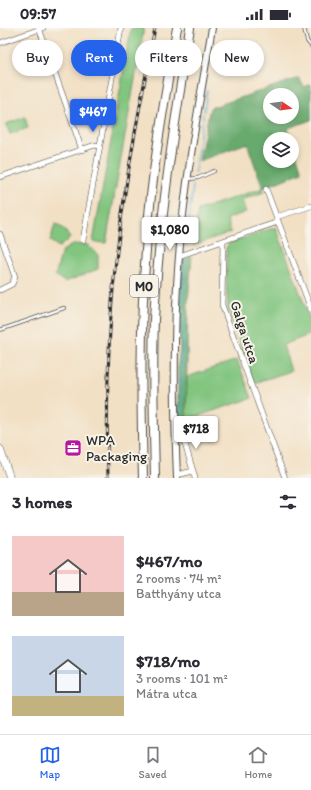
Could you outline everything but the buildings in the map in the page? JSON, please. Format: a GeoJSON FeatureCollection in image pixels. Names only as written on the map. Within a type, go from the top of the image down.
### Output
{"type":"FeatureCollection","features":[{"type":"Feature","properties":{"kind":"highway","name":"M0"},"geometry":{"type":"LineString","coordinates":[[143,478],[141,356],[146,250],[158,140],[177,28]]}},
{"type":"Feature","properties":{"kind":"highway","name":"M0"},"geometry":{"type":"LineString","coordinates":[[155,478],[153,349],[157,282],[169,163],[190,28]]}},
{"type":"Feature","properties":{"kind":"main road"},"geometry":{"type":"LineString","coordinates":[[0,449],[10,478]]}},
{"type":"Feature","properties":{"kind":"street"},"geometry":{"type":"LineString","coordinates":[[0,43],[41,28],[82,150]]}},
{"type":"Feature","properties":{"kind":"street"},"geometry":{"type":"LineString","coordinates":[[83,240],[121,28]]}},
{"type":"Feature","properties":{"kind":"street"},"geometry":{"type":"LineString","coordinates":[[193,471],[177,476],[174,375],[175,333],[179,256],[187,179],[212,28]]}},
{"type":"Feature","properties":{"kind":"street"},"geometry":{"type":"LineString","coordinates":[[0,177],[82,150],[100,146]]}},
{"type":"Feature","properties":{"kind":"street"},"geometry":{"type":"LineString","coordinates":[[266,190],[311,309]]}},
{"type":"Feature","properties":{"kind":"street"},"geometry":{"type":"LineString","coordinates":[[179,256],[223,241],[311,206]]}},
{"type":"Feature","properties":{"kind":"street"},"geometry":{"type":"LineString","coordinates":[[0,234],[15,277],[12,284],[0,290]]}},
{"type":"Feature","properties":{"kind":"street","name":"Galga utca"},"geometry":{"type":"LineString","coordinates":[[223,241],[222,305],[285,478]]}},
{"type":"Feature","properties":{"kind":"street"},"geometry":{"type":"LineString","coordinates":[[182,434],[195,478]]}},
{"type":"Feature","properties":{"kind":"lane"},"geometry":{"type":"LineString","coordinates":[[304,28],[311,46]]}},
{"type":"Feature","properties":{"kind":"lane"},"geometry":{"type":"LineString","coordinates":[[187,179],[198,178],[214,171]]}},
{"type":"Feature","properties":{"kind":"lane"},"geometry":{"type":"LineString","coordinates":[[0,330],[64,308]]}},
{"type":"Feature","properties":{"kind":"green space"},"geometry":{"type":"Polygon","coordinates":[[[131,28],[144,28],[142,40],[135,40],[136,76],[106,243],[93,242],[122,76],[127,76],[127,51],[131,28]]]}},
{"type":"Feature","properties":{"kind":"green space"},"geometry":{"type":"Polygon","coordinates":[[[299,78],[304,87],[311,84],[311,120],[288,128],[289,132],[263,132],[263,168],[299,168],[299,163],[302,172],[263,188],[247,143],[199,161],[210,108],[263,90],[263,124],[299,124],[299,88],[269,88],[299,78]]]}},
{"type":"Feature","properties":{"kind":"green space"},"geometry":{"type":"Polygon","coordinates":[[[25,117],[28,128],[10,134],[6,124],[25,117]]]}},
{"type":"Feature","properties":{"kind":"green space"},"geometry":{"type":"Polygon","coordinates":[[[263,188],[264,192],[242,200],[246,212],[227,219],[231,232],[194,245],[198,210],[263,188]]]}},
{"type":"Feature","properties":{"kind":"green space"},"geometry":{"type":"Polygon","coordinates":[[[55,224],[64,229],[70,238],[59,247],[50,241],[55,224]]]}},
{"type":"Feature","properties":{"kind":"green space"},"geometry":{"type":"Polygon","coordinates":[[[276,227],[311,323],[311,334],[283,345],[291,371],[254,383],[228,308],[226,248],[229,243],[276,227]]]}},
{"type":"Feature","properties":{"kind":"green space"},"geometry":{"type":"Polygon","coordinates":[[[74,244],[88,245],[98,255],[98,269],[65,282],[55,276],[62,251],[74,244]]]}},
{"type":"Feature","properties":{"kind":"green space"},"geometry":{"type":"Polygon","coordinates":[[[192,256],[188,302],[186,420],[178,423],[178,363],[180,348],[179,321],[182,262],[183,260],[192,256]]]}},
{"type":"Feature","properties":{"kind":"green space"},"geometry":{"type":"Polygon","coordinates":[[[237,360],[252,398],[186,420],[187,377],[237,360]]]}},
{"type":"Feature","properties":{"kind":"waterway"},"geometry":{"type":"LineString","coordinates":[[204,111],[207,91]]}},
{"type":"Feature","properties":{"kind":"waterway"},"geometry":{"type":"LineString","coordinates":[[203,114],[203,119]]}},
{"type":"Feature","properties":{"kind":"waterway"},"geometry":{"type":"LineString","coordinates":[[195,172],[202,122]]}},
{"type":"Feature","properties":{"kind":"waterway"},"geometry":{"type":"LineString","coordinates":[[186,247],[193,186]]}},
{"type":"Feature","properties":{"kind":"waterway"},"geometry":{"type":"LineString","coordinates":[[181,374],[185,259]]}},
{"type":"Feature","properties":{"kind":"waterway"},"geometry":{"type":"LineString","coordinates":[[179,426],[181,416],[181,376]]}},
{"type":"Feature","properties":{"kind":"railway"},"geometry":{"type":"LineString","coordinates":[[108,478],[108,360],[115,272],[130,162],[155,28]]}},
{"type":"Feature","properties":{"kind":"place","name":"WPA Packaging"},"geometry":{"type":"Point","coordinates":[73,448]}}]}
